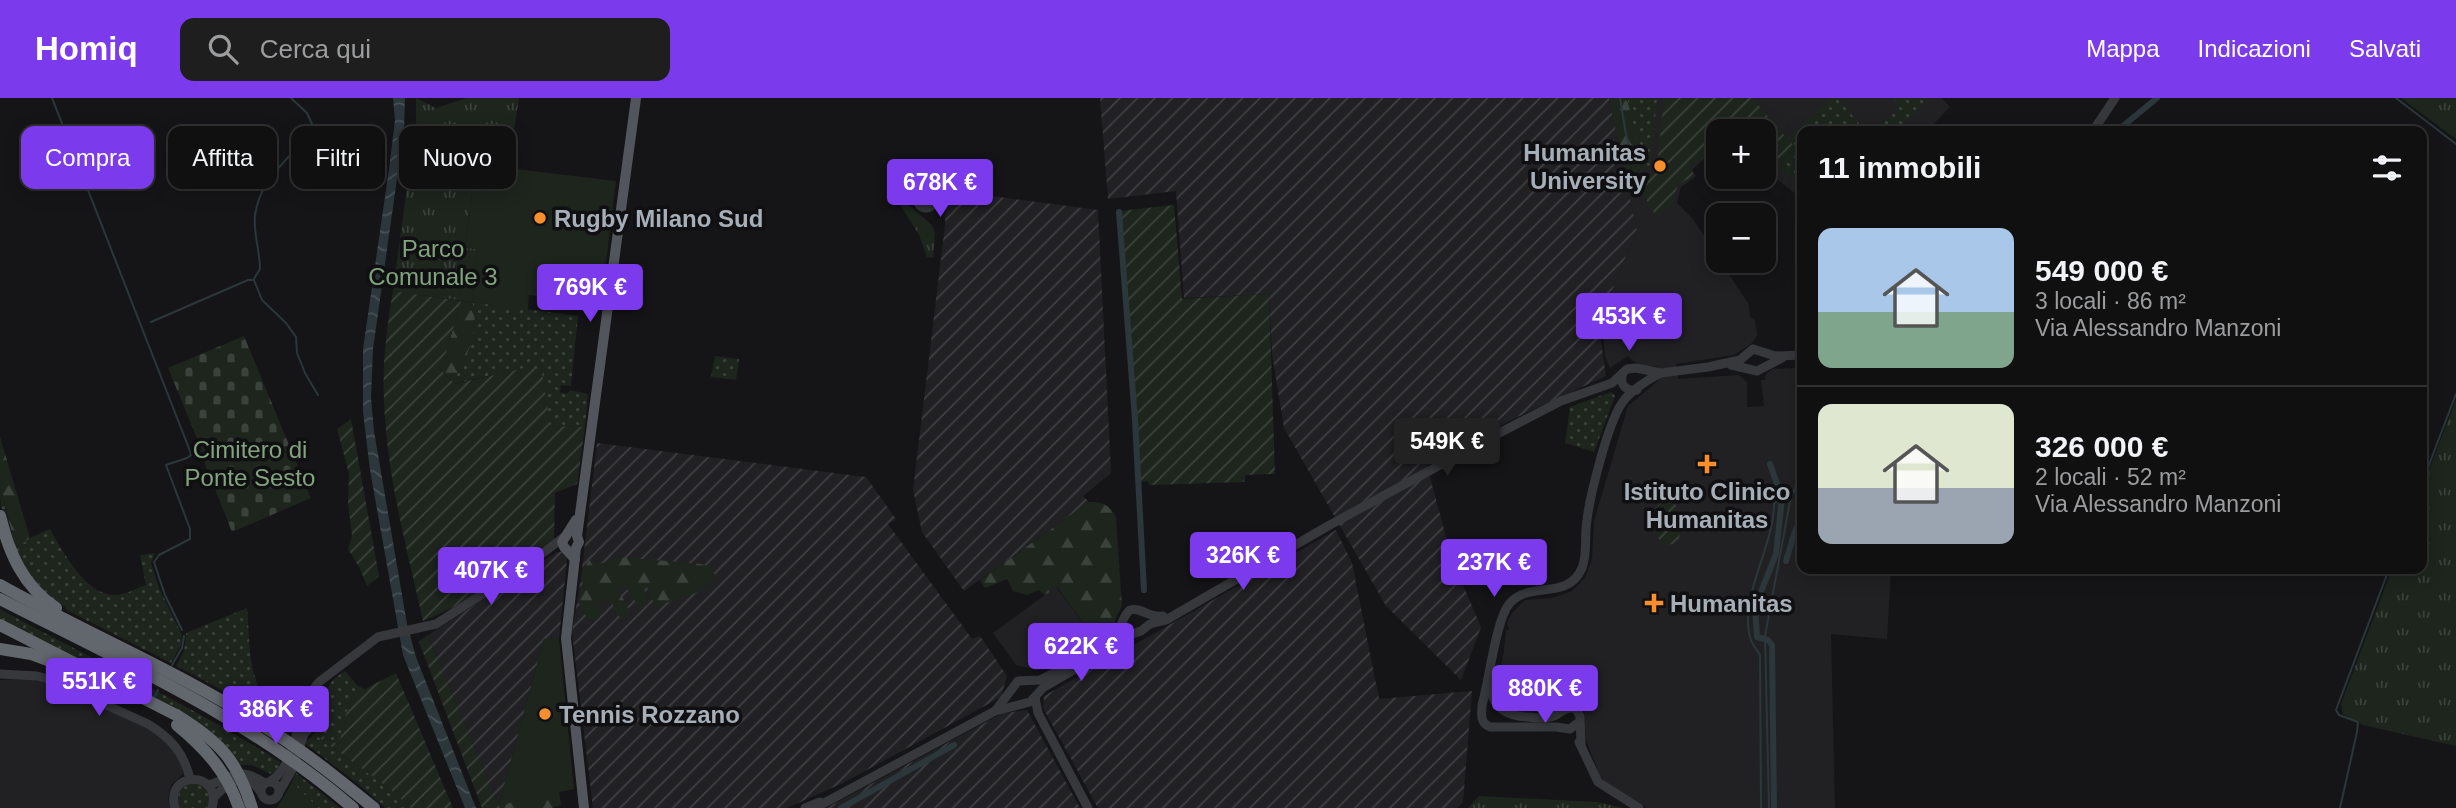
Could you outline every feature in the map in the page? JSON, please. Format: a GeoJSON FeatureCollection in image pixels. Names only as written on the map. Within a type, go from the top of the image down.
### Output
{"type":"FeatureCollection","features":[{"type":"Feature","properties":{"kind":"highway"},"geometry":{"type":"LineString","coordinates":[[0,516],[6,544],[16,565],[33,589],[52,606],[103,639]]}},
{"type":"Feature","properties":{"kind":"highway"},"geometry":{"type":"LineString","coordinates":[[0,585],[192,684],[374,808]]}},
{"type":"Feature","properties":{"kind":"highway"},"geometry":{"type":"LineString","coordinates":[[0,598],[273,739]]}},
{"type":"Feature","properties":{"kind":"highway"},"geometry":{"type":"LineString","coordinates":[[4,627],[8,641],[2,649],[31,654],[54,662],[177,724],[224,762]]}},
{"type":"Feature","properties":{"kind":"highway"},"geometry":{"type":"LineString","coordinates":[[4,627],[178,716],[205,733],[252,808]]}},
{"type":"Feature","properties":{"kind":"highway"},"geometry":{"type":"LineString","coordinates":[[324,775],[353,808]]}},
{"type":"Feature","properties":{"kind":"highway"},"geometry":{"type":"LineString","coordinates":[[239,808],[240,792]]}},
{"type":"Feature","properties":{"kind":"highway"},"geometry":{"type":"LineString","coordinates":[[240,792],[245,808]]}},
{"type":"Feature","properties":{"kind":"main road"},"geometry":{"type":"LineString","coordinates":[[584,808],[566,638],[570,544],[580,515],[636,98]]}},
{"type":"Feature","properties":{"kind":"street"},"geometry":{"type":"LineString","coordinates":[[2096,126],[2115,98]]}},
{"type":"Feature","properties":{"kind":"street"},"geometry":{"type":"LineString","coordinates":[[1708,367],[1740,360],[1753,349],[1797,355]]}},
{"type":"Feature","properties":{"kind":"street"},"geometry":{"type":"LineString","coordinates":[[1763,352],[1767,359],[1765,366]]}},
{"type":"Feature","properties":{"kind":"street"},"geometry":{"type":"LineString","coordinates":[[1745,356],[1748,368]]}},
{"type":"Feature","properties":{"kind":"street"},"geometry":{"type":"LineString","coordinates":[[815,808],[995,711],[1031,701],[1044,687],[1106,651],[1126,636],[1174,614],[1484,441],[1561,401],[1612,383],[1632,368],[1661,373],[1736,365],[1757,371],[1788,356]]}},
{"type":"Feature","properties":{"kind":"street"},"geometry":{"type":"LineString","coordinates":[[1640,370],[1644,377],[1640,388]]}},
{"type":"Feature","properties":{"kind":"street"},"geometry":{"type":"LineString","coordinates":[[1579,722],[1576,727],[1567,728],[1494,727],[1484,723],[1482,712],[1501,619],[1508,605],[1525,593],[1550,591],[1565,586],[1577,576],[1584,561],[1586,522],[1608,437],[1622,403],[1623,373]]}},
{"type":"Feature","properties":{"kind":"street"},"geometry":{"type":"LineString","coordinates":[[1622,403],[1661,373]]}},
{"type":"Feature","properties":{"kind":"street"},"geometry":{"type":"LineString","coordinates":[[1612,383],[1640,388]]}},
{"type":"Feature","properties":{"kind":"street"},"geometry":{"type":"LineString","coordinates":[[306,699],[314,686],[367,645],[387,635],[443,620],[550,550],[570,544]]}},
{"type":"Feature","properties":{"kind":"street"},"geometry":{"type":"LineString","coordinates":[[995,711],[1017,682],[1048,677],[1106,645],[1119,632],[1124,615],[1130,610],[1138,609],[1154,617],[1174,614]]}},
{"type":"Feature","properties":{"kind":"street"},"geometry":{"type":"LineString","coordinates":[[1142,612],[1147,619],[1145,628]]}},
{"type":"Feature","properties":{"kind":"street"},"geometry":{"type":"LineString","coordinates":[[1122,621],[1126,630],[1135,633]]}},
{"type":"Feature","properties":{"kind":"street"},"geometry":{"type":"LineString","coordinates":[[0,674],[49,679],[149,724],[163,733],[177,748],[187,766],[190,779]]}},
{"type":"Feature","properties":{"kind":"street"},"geometry":{"type":"LineString","coordinates":[[265,785],[264,798],[270,804],[292,770],[304,734],[323,718],[320,688],[325,677]]}},
{"type":"Feature","properties":{"kind":"street"},"geometry":{"type":"LineString","coordinates":[[1026,680],[1035,686],[1038,713],[1088,808]]}},
{"type":"Feature","properties":{"kind":"street"},"geometry":{"type":"LineString","coordinates":[[1489,684],[1502,721],[1494,727]]}},
{"type":"Feature","properties":{"kind":"street"},"geometry":{"type":"LineString","coordinates":[[1013,688],[1015,699],[1038,713]]}},
{"type":"Feature","properties":{"kind":"street"},"geometry":{"type":"LineString","coordinates":[[265,785],[280,775],[286,765],[298,728],[296,708],[300,702],[315,699],[321,704]]}},
{"type":"Feature","properties":{"kind":"street"},"geometry":{"type":"LineString","coordinates":[[1482,712],[1490,705],[1511,716],[1550,718],[1566,708],[1576,709],[1580,716],[1581,745]]}},
{"type":"Feature","properties":{"kind":"street"},"geometry":{"type":"LineString","coordinates":[[1560,712],[1559,722],[1581,745],[1598,782],[1639,808]]}},
{"type":"Feature","properties":{"kind":"street"},"geometry":{"type":"LineString","coordinates":[[298,719],[311,726]]}},
{"type":"Feature","properties":{"kind":"street"},"geometry":{"type":"LineString","coordinates":[[208,786],[241,773],[249,773],[265,785]]}},
{"type":"Feature","properties":{"kind":"street"},"geometry":{"type":"LineString","coordinates":[[175,808],[176,790],[190,779],[203,781],[208,786],[214,797],[212,808]]}},
{"type":"Feature","properties":{"kind":"street"},"geometry":{"type":"LineString","coordinates":[[214,797],[232,782],[246,779],[277,786],[279,792]]}},
{"type":"Feature","properties":{"kind":"street"},"geometry":{"type":"LineString","coordinates":[[804,808],[835,797]]}},
{"type":"Feature","properties":{"kind":"shaded area"},"geometry":{"type":"Polygon","coordinates":[[[1100,98],[1609,98],[1637,231],[1616,279],[1600,334],[1606,376],[1515,418],[1427,466],[1452,559],[1481,627],[1461,680],[1386,606],[1284,428],[1272,354],[1269,294],[1184,298],[1176,191],[1108,199],[1100,98]]]}},
{"type":"Feature","properties":{"kind":"shaded area","name":"Istituto Clinico Humanitas"},"geometry":{"type":"Polygon","coordinates":[[[1609,98],[1942,98],[1950,107],[1932,126],[1797,126],[1797,195],[1776,178],[1776,119],[1706,119],[1706,161],[1704,159],[1692,170],[1696,176],[1681,187],[1677,203],[1693,219],[1706,239],[1706,273],[1728,273],[1749,305],[1750,317],[1755,320],[1757,335],[1752,343],[1734,355],[1676,364],[1678,379],[1739,375],[1747,382],[1747,407],[1764,406],[1761,380],[1765,380],[1766,374],[1772,369],[1796,368],[1797,360],[1797,574],[1891,574],[1887,639],[1831,634],[1835,808],[1647,808],[1605,782],[1600,776],[1586,740],[1584,707],[1581,704],[1561,705],[1551,711],[1518,712],[1497,696],[1506,630],[1509,629],[1507,623],[1512,613],[1525,600],[1552,598],[1572,591],[1585,578],[1592,559],[1594,521],[1628,406],[1659,380],[1657,366],[1647,367],[1628,356],[1610,368],[1605,357],[1603,331],[1616,279],[1637,231],[1609,98]]]}},
{"type":"Feature","properties":{"kind":"shaded area"},"geometry":{"type":"Polygon","coordinates":[[[946,190],[1098,210],[1111,473],[1083,496],[1089,502],[964,591],[922,532],[913,490],[945,225],[946,190]]]}},
{"type":"Feature","properties":{"kind":"shaded area"},"geometry":{"type":"Polygon","coordinates":[[[597,443],[866,477],[896,519],[888,524],[972,639],[980,636],[1007,676],[1001,697],[843,783],[787,808],[593,808],[572,632],[597,443]]]}},
{"type":"Feature","properties":{"kind":"shaded area"},"geometry":{"type":"Polygon","coordinates":[[[1336,530],[1352,563],[1379,699],[1472,691],[1463,802],[1457,808],[1098,808],[1043,708],[1044,696],[1336,530]]]}},
{"type":"Feature","properties":{"kind":"shaded area"},"geometry":{"type":"Polygon","coordinates":[[[557,552],[564,552],[567,558],[559,639],[544,639],[499,805],[428,635],[557,552]]]}},
{"type":"Feature","properties":{"kind":"shaded area"},"geometry":{"type":"Polygon","coordinates":[[[1056,587],[1094,637],[1036,670],[1016,665],[993,633],[1056,587]]]}},
{"type":"Feature","properties":{"kind":"shaded area"},"geometry":{"type":"Polygon","coordinates":[[[41,678],[128,717],[157,733],[171,746],[181,763],[183,774],[171,785],[168,797],[170,808],[0,808],[0,680],[41,678]]]}},
{"type":"Feature","properties":{"kind":"shaded area"},"geometry":{"type":"Polygon","coordinates":[[[1027,710],[1080,808],[826,808],[1003,713],[1027,710]]]}},
{"type":"Feature","properties":{"kind":"green space","name":"Parco Comunale 3"},"geometry":{"type":"Polygon","coordinates":[[[416,98],[436,108],[467,98],[519,98],[515,126],[416,126],[416,98]]]}},
{"type":"Feature","properties":{"kind":"green space"},"geometry":{"type":"Polygon","coordinates":[[[1609,98],[1627,98],[1643,170],[1629,172],[1623,164],[1609,98]]]}},
{"type":"Feature","properties":{"kind":"green space"},"geometry":{"type":"Polygon","coordinates":[[[1627,98],[1657,98],[1651,164],[1643,170],[1627,98]]]}},
{"type":"Feature","properties":{"kind":"green space"},"geometry":{"type":"Polygon","coordinates":[[[1664,98],[1752,98],[1770,119],[1706,119],[1706,158],[1704,157],[1691,167],[1694,176],[1678,184],[1671,207],[1656,216],[1634,179],[1649,175],[1657,166],[1664,98]]]}},
{"type":"Feature","properties":{"kind":"green space"},"geometry":{"type":"Polygon","coordinates":[[[1827,98],[1838,98],[1861,126],[1801,126],[1827,98]]]}},
{"type":"Feature","properties":{"kind":"green space"},"geometry":{"type":"Polygon","coordinates":[[[1892,98],[1930,98],[1901,126],[1879,126],[1900,107],[1892,98]]]}},
{"type":"Feature","properties":{"kind":"green space"},"geometry":{"type":"Polygon","coordinates":[[[2401,98],[2456,98],[2456,139],[2401,98]]]}},
{"type":"Feature","properties":{"kind":"green space"},"geometry":{"type":"Polygon","coordinates":[[[1776,126],[1797,150],[1780,168],[1776,165],[1776,126]]]}},
{"type":"Feature","properties":{"kind":"green space"},"geometry":{"type":"Polygon","coordinates":[[[1797,130],[1797,151],[1788,139],[1797,130]]]}},
{"type":"Feature","properties":{"kind":"green space"},"geometry":{"type":"Polygon","coordinates":[[[1797,151],[1792,160],[1797,166],[1797,183],[1780,168],[1797,151]]]}},
{"type":"Feature","properties":{"kind":"green space","name":"Rugby Milano Sud"},"geometry":{"type":"Polygon","coordinates":[[[516,169],[616,181],[601,304],[529,295],[528,310],[472,302],[477,249],[465,248],[473,189],[516,189],[516,169]]]}},
{"type":"Feature","properties":{"kind":"green space","name":"Parco Comunale 3"},"geometry":{"type":"Polygon","coordinates":[[[407,189],[473,189],[465,247],[477,249],[472,302],[393,291],[407,189]]]}},
{"type":"Feature","properties":{"kind":"green space"},"geometry":{"type":"Polygon","coordinates":[[[898,196],[932,225],[935,233],[933,258],[927,257],[919,235],[896,198],[898,196]]]}},
{"type":"Feature","properties":{"kind":"green space"},"geometry":{"type":"Polygon","coordinates":[[[1174,205],[1182,299],[1269,294],[1275,474],[1246,475],[1244,482],[1150,485],[1147,481],[1140,482],[1119,211],[1174,205]]]}},
{"type":"Feature","properties":{"kind":"green space"},"geometry":{"type":"Polygon","coordinates":[[[393,291],[461,301],[441,370],[455,384],[529,367],[542,371],[550,426],[585,427],[577,484],[555,493],[554,539],[474,595],[423,621],[398,511],[386,427],[384,359],[393,291]]]}},
{"type":"Feature","properties":{"kind":"green space"},"geometry":{"type":"Polygon","coordinates":[[[461,301],[472,302],[475,322],[472,340],[457,375],[461,382],[455,384],[441,370],[461,301]]]}},
{"type":"Feature","properties":{"kind":"green space"},"geometry":{"type":"Polygon","coordinates":[[[472,302],[578,316],[571,386],[561,385],[560,392],[567,394],[570,390],[588,394],[585,427],[550,426],[529,367],[461,382],[456,375],[474,331],[472,302]]]}},
{"type":"Feature","properties":{"kind":"green space","name":"Cimitero di Ponte Sesto"},"geometry":{"type":"Polygon","coordinates":[[[244,336],[311,498],[232,532],[168,368],[244,336]]]}},
{"type":"Feature","properties":{"kind":"green space"},"geometry":{"type":"Polygon","coordinates":[[[715,356],[739,359],[736,380],[711,377],[715,356]]]}},
{"type":"Feature","properties":{"kind":"green space"},"geometry":{"type":"Polygon","coordinates":[[[1611,392],[1615,396],[1594,452],[1565,443],[1570,407],[1611,392]]]}},
{"type":"Feature","properties":{"kind":"green space"},"geometry":{"type":"Polygon","coordinates":[[[2456,400],[2456,746],[2363,725],[2343,714],[2341,704],[2390,574],[2427,574],[2427,475],[2456,400]]]}},
{"type":"Feature","properties":{"kind":"green space"},"geometry":{"type":"Polygon","coordinates":[[[351,419],[379,576],[367,586],[348,549],[352,536],[348,503],[349,474],[337,429],[351,419]]]}},
{"type":"Feature","properties":{"kind":"green space"},"geometry":{"type":"Polygon","coordinates":[[[0,437],[30,538],[16,549],[0,486],[0,437]]]}},
{"type":"Feature","properties":{"kind":"green space"},"geometry":{"type":"Polygon","coordinates":[[[0,486],[15,549],[30,538],[50,529],[76,570],[94,588],[104,593],[118,595],[146,585],[140,555],[155,553],[151,563],[159,588],[182,635],[181,645],[171,663],[68,611],[63,605],[61,608],[49,597],[27,573],[12,550],[3,519],[0,486]]]}},
{"type":"Feature","properties":{"kind":"green space"},"geometry":{"type":"Polygon","coordinates":[[[1664,501],[1671,502],[1679,509],[1681,520],[1679,539],[1673,544],[1663,545],[1656,533],[1655,508],[1664,501]]]}},
{"type":"Feature","properties":{"kind":"green space"},"geometry":{"type":"Polygon","coordinates":[[[1089,502],[1106,505],[1116,518],[1122,606],[1115,620],[1115,627],[1102,640],[1094,637],[1057,587],[1045,595],[1039,590],[1027,595],[1013,591],[1007,579],[985,588],[980,580],[1089,502]]]}},
{"type":"Feature","properties":{"kind":"green space"},"geometry":{"type":"Polygon","coordinates":[[[619,557],[701,564],[711,567],[715,575],[711,582],[698,592],[658,605],[652,600],[647,587],[644,588],[647,602],[641,610],[625,586],[619,591],[630,612],[627,618],[622,619],[613,609],[613,604],[605,599],[599,605],[601,615],[597,620],[587,618],[579,603],[585,567],[589,560],[600,564],[619,557]]]}},
{"type":"Feature","properties":{"kind":"green space"},"geometry":{"type":"Polygon","coordinates":[[[247,608],[254,675],[263,694],[285,717],[290,733],[235,698],[176,666],[184,651],[186,633],[247,608]]]}},
{"type":"Feature","properties":{"kind":"green space"},"geometry":{"type":"Polygon","coordinates":[[[0,609],[246,741],[280,762],[277,771],[271,774],[252,765],[238,765],[222,743],[0,621],[0,609]]]}},
{"type":"Feature","properties":{"kind":"green space"},"geometry":{"type":"Polygon","coordinates":[[[428,635],[500,808],[482,808],[419,642],[428,635]]]}},
{"type":"Feature","properties":{"kind":"green space","name":"Tennis Rozzano"},"geometry":{"type":"Polygon","coordinates":[[[544,639],[559,639],[574,789],[499,805],[544,639]]]}},
{"type":"Feature","properties":{"kind":"green space"},"geometry":{"type":"Polygon","coordinates":[[[345,671],[358,686],[348,706],[340,745],[316,732],[324,727],[329,719],[329,686],[345,671]]]}},
{"type":"Feature","properties":{"kind":"green space"},"geometry":{"type":"Polygon","coordinates":[[[396,673],[453,808],[411,808],[391,790],[314,734],[316,732],[339,745],[348,706],[358,686],[365,689],[396,673]]]}},
{"type":"Feature","properties":{"kind":"green space"},"geometry":{"type":"Polygon","coordinates":[[[314,734],[391,790],[411,808],[385,808],[306,744],[314,734]]]}},
{"type":"Feature","properties":{"kind":"green space"},"geometry":{"type":"Polygon","coordinates":[[[296,773],[340,808],[318,808],[292,782],[296,773]]]}},
{"type":"Feature","properties":{"kind":"green space"},"geometry":{"type":"Polygon","coordinates":[[[292,782],[318,808],[277,808],[292,782]]]}},
{"type":"Feature","properties":{"kind":"green space"},"geometry":{"type":"Polygon","coordinates":[[[190,783],[202,785],[210,795],[208,808],[179,808],[179,793],[190,783]]]}},
{"type":"Feature","properties":{"kind":"green space"},"geometry":{"type":"Polygon","coordinates":[[[559,791],[561,805],[552,808],[500,808],[499,805],[559,791]]]}},
{"type":"Feature","properties":{"kind":"green space"},"geometry":{"type":"Polygon","coordinates":[[[1479,796],[1597,802],[1623,808],[1468,808],[1479,796]]]}},
{"type":"Feature","properties":{"kind":"water"},"geometry":{"type":"Polygon","coordinates":[[[393,98],[405,98],[404,126],[399,126],[399,164],[373,349],[371,398],[374,431],[407,624],[416,657],[476,808],[465,808],[403,655],[370,470],[363,412],[363,349],[395,120],[393,98]]]}},
{"type":"Feature","properties":{"kind":"waterway"},"geometry":{"type":"LineString","coordinates":[[52,98],[191,455],[166,465],[190,529],[190,539],[159,555],[154,562],[165,595],[182,630]]}},
{"type":"Feature","properties":{"kind":"waterway"},"geometry":{"type":"LineString","coordinates":[[254,279],[260,269],[255,222],[259,200],[264,187],[305,137],[312,124],[307,113],[291,98]]}},
{"type":"Feature","properties":{"kind":"waterway"},"geometry":{"type":"LineString","coordinates":[[1620,98],[1628,142],[1639,164]]}},
{"type":"Feature","properties":{"kind":"waterway"},"geometry":{"type":"LineString","coordinates":[[2123,126],[2157,98]]}},
{"type":"Feature","properties":{"kind":"waterway"},"geometry":{"type":"LineString","coordinates":[[2396,98],[2456,144]]}},
{"type":"Feature","properties":{"kind":"waterway"},"geometry":{"type":"LineString","coordinates":[[1119,212],[1135,420],[1144,590]]}},
{"type":"Feature","properties":{"kind":"waterway"},"geometry":{"type":"LineString","coordinates":[[151,322],[248,280],[254,280],[262,300],[286,323],[296,337],[297,353],[318,395]]}},
{"type":"Feature","properties":{"kind":"waterway"},"geometry":{"type":"LineString","coordinates":[[2427,470],[2456,394]]}},
{"type":"Feature","properties":{"kind":"waterway"},"geometry":{"type":"LineString","coordinates":[[1770,464],[1782,498],[1776,554],[1755,607],[1757,637],[1768,640],[1772,645],[1774,808]]}},
{"type":"Feature","properties":{"kind":"waterway"},"geometry":{"type":"LineString","coordinates":[[1769,808],[1765,636],[1791,496],[1797,480]]}},
{"type":"Feature","properties":{"kind":"waterway"},"geometry":{"type":"LineString","coordinates":[[1761,808],[1760,655],[1751,640],[1748,624],[1752,591],[1776,502]]}},
{"type":"Feature","properties":{"kind":"waterway"},"geometry":{"type":"LineString","coordinates":[[1786,561],[1797,527]]}},
{"type":"Feature","properties":{"kind":"waterway"},"geometry":{"type":"LineString","coordinates":[[2340,808],[2358,722],[2339,715],[2336,710],[2387,574]]}},
{"type":"Feature","properties":{"kind":"waterway"},"geometry":{"type":"LineString","coordinates":[[172,665],[182,648],[184,636]]}},
{"type":"Feature","properties":{"kind":"waterway"},"geometry":{"type":"LineString","coordinates":[[155,696],[158,690]]}},
{"type":"Feature","properties":{"kind":"waterway"},"geometry":{"type":"LineString","coordinates":[[841,808],[954,745]]}},
{"type":"Feature","properties":{"kind":"place","name":"Humanitas University"},"geometry":{"type":"Point","coordinates":[1660,166]}},
{"type":"Feature","properties":{"kind":"place","name":"Rugby Milano Sud"},"geometry":{"type":"Point","coordinates":[540,218]}},
{"type":"Feature","properties":{"kind":"place","name":"Istituto Clinico Humanitas"},"geometry":{"type":"Point","coordinates":[1707,464]}},
{"type":"Feature","properties":{"kind":"place","name":"Humanitas"},"geometry":{"type":"Point","coordinates":[1654,603]}},
{"type":"Feature","properties":{"kind":"place","name":"Tennis Rozzano"},"geometry":{"type":"Point","coordinates":[545,714]}}]}
